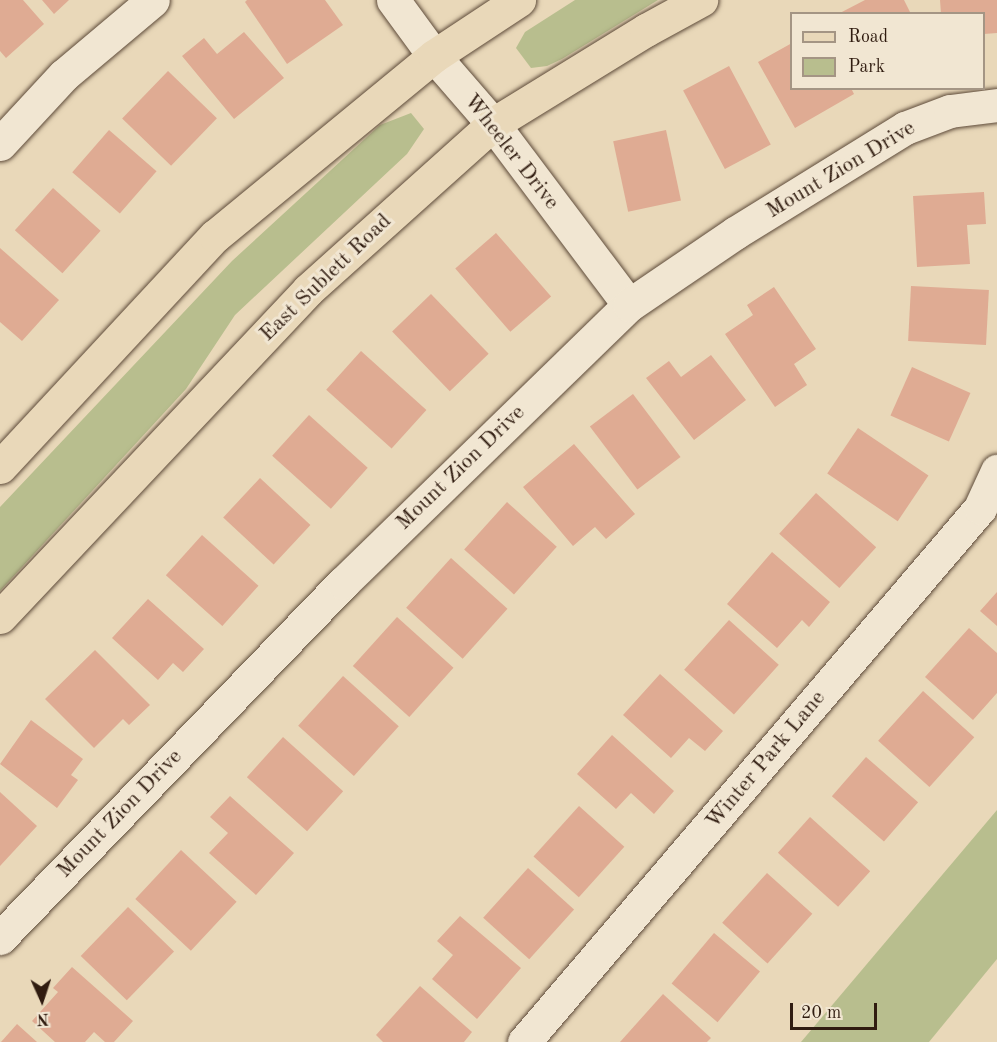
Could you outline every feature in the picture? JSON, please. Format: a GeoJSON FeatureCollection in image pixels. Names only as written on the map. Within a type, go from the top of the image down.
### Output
{"type":"FeatureCollection","features":[{"type":"Feature","properties":{"kind":"main road"},"geometry":{"type":"LineString","coordinates":[[0,467],[215,236],[434,56],[519,0]]}},
{"type":"Feature","properties":{"kind":"main road","name":"East Sublett Road"},"geometry":{"type":"LineString","coordinates":[[0,617],[308,290],[493,124],[646,30],[701,0]]}},
{"type":"Feature","properties":{"kind":"street"},"geometry":{"type":"LineString","coordinates":[[0,144],[64,75],[153,0]]}},
{"type":"Feature","properties":{"kind":"street","name":"Wheeler Drive"},"geometry":{"type":"LineString","coordinates":[[393,0],[434,56],[493,124],[628,305]]}},
{"type":"Feature","properties":{"kind":"street","name":"Mount Zion Drive"},"geometry":{"type":"LineString","coordinates":[[0,938],[343,583],[628,305],[735,233],[905,128],[950,111],[997,105]]}},
{"type":"Feature","properties":{"kind":"street","name":"Winter Park Lane"},"geometry":{"type":"LineString","coordinates":[[524,1042],[980,508],[997,471]]}},
{"type":"Feature","properties":{"kind":"green space"},"geometry":{"type":"Polygon","coordinates":[[[575,0],[658,0],[562,59],[547,66],[531,68],[516,48],[525,32],[575,0]]]}},
{"type":"Feature","properties":{"kind":"green space"},"geometry":{"type":"Polygon","coordinates":[[[411,113],[424,129],[407,154],[235,315],[186,389],[0,591],[0,507],[232,261],[380,125],[411,113]]]}},
{"type":"Feature","properties":{"kind":"green space"},"geometry":{"type":"Polygon","coordinates":[[[997,810],[997,959],[929,1042],[801,1042],[997,810]]]}},
{"type":"Feature","properties":{"kind":"building"},"geometry":{"type":"Polygon","coordinates":[[[0,0],[23,0],[44,24],[6,58],[0,51],[0,0]]]}},
{"type":"Feature","properties":{"kind":"building"},"geometry":{"type":"Polygon","coordinates":[[[42,0],[69,0],[54,14],[42,0]]]}},
{"type":"Feature","properties":{"kind":"building"},"geometry":{"type":"Polygon","coordinates":[[[247,0],[325,0],[343,25],[287,64],[245,2],[247,0]]]}},
{"type":"Feature","properties":{"kind":"building"},"geometry":{"type":"Polygon","coordinates":[[[865,0],[904,0],[910,12],[842,12],[865,0]]]}},
{"type":"Feature","properties":{"kind":"building"},"geometry":{"type":"Polygon","coordinates":[[[940,0],[997,0],[997,33],[985,34],[985,12],[941,12],[940,0]]]}},
{"type":"Feature","properties":{"kind":"building"},"geometry":{"type":"Polygon","coordinates":[[[244,32],[284,78],[234,119],[182,56],[204,38],[217,54],[244,32]]]}},
{"type":"Feature","properties":{"kind":"building"},"geometry":{"type":"Polygon","coordinates":[[[790,44],[790,90],[852,90],[854,94],[795,128],[758,62],[790,44]]]}},
{"type":"Feature","properties":{"kind":"building"},"geometry":{"type":"Polygon","coordinates":[[[729,66],[771,145],[725,169],[683,90],[729,66]]]}},
{"type":"Feature","properties":{"kind":"building"},"geometry":{"type":"Polygon","coordinates":[[[168,71],[217,118],[171,166],[122,118],[168,71]]]}},
{"type":"Feature","properties":{"kind":"building"},"geometry":{"type":"Polygon","coordinates":[[[109,130],[157,171],[120,214],[72,172],[109,130]]]}},
{"type":"Feature","properties":{"kind":"building"},"geometry":{"type":"Polygon","coordinates":[[[666,130],[681,200],[628,212],[613,141],[666,130]]]}},
{"type":"Feature","properties":{"kind":"building"},"geometry":{"type":"Polygon","coordinates":[[[53,188],[101,231],[62,273],[15,230],[53,188]]]}},
{"type":"Feature","properties":{"kind":"building"},"geometry":{"type":"Polygon","coordinates":[[[984,192],[986,224],[967,225],[970,264],[917,267],[913,196],[984,192]]]}},
{"type":"Feature","properties":{"kind":"building"},"geometry":{"type":"Polygon","coordinates":[[[496,233],[551,296],[510,332],[455,268],[496,233]]]}},
{"type":"Feature","properties":{"kind":"building"},"geometry":{"type":"Polygon","coordinates":[[[0,248],[59,300],[22,341],[0,322],[0,248]]]}},
{"type":"Feature","properties":{"kind":"building"},"geometry":{"type":"Polygon","coordinates":[[[911,286],[989,290],[986,345],[908,341],[911,286]]]}},
{"type":"Feature","properties":{"kind":"building"},"geometry":{"type":"Polygon","coordinates":[[[774,287],[816,349],[794,364],[807,385],[775,407],[725,334],[753,315],[747,305],[774,287]]]}},
{"type":"Feature","properties":{"kind":"building"},"geometry":{"type":"Polygon","coordinates":[[[431,294],[489,354],[450,391],[392,332],[431,294]]]}},
{"type":"Feature","properties":{"kind":"building"},"geometry":{"type":"Polygon","coordinates":[[[361,351],[426,410],[392,449],[326,390],[361,351]]]}},
{"type":"Feature","properties":{"kind":"building"},"geometry":{"type":"Polygon","coordinates":[[[711,355],[746,400],[694,440],[646,378],[669,361],[681,377],[711,355]]]}},
{"type":"Feature","properties":{"kind":"building"},"geometry":{"type":"Polygon","coordinates":[[[912,367],[970,393],[949,441],[890,415],[912,367]]]}},
{"type":"Feature","properties":{"kind":"building"},"geometry":{"type":"Polygon","coordinates":[[[633,394],[681,457],[637,490],[590,426],[633,394]]]}},
{"type":"Feature","properties":{"kind":"building"},"geometry":{"type":"Polygon","coordinates":[[[309,415],[368,468],[331,509],[272,456],[309,415]]]}},
{"type":"Feature","properties":{"kind":"building"},"geometry":{"type":"Polygon","coordinates":[[[858,428],[928,476],[898,521],[827,474],[858,428]]]}},
{"type":"Feature","properties":{"kind":"building"},"geometry":{"type":"Polygon","coordinates":[[[574,444],[635,514],[606,539],[595,527],[573,546],[523,487],[574,444]]]}},
{"type":"Feature","properties":{"kind":"building"},"geometry":{"type":"Polygon","coordinates":[[[260,478],[310,525],[274,565],[223,517],[260,478]]]}},
{"type":"Feature","properties":{"kind":"building"},"geometry":{"type":"Polygon","coordinates":[[[816,493],[876,547],[839,588],[779,534],[816,493]]]}},
{"type":"Feature","properties":{"kind":"building"},"geometry":{"type":"Polygon","coordinates":[[[507,502],[557,547],[514,594],[464,550],[507,502]]]}},
{"type":"Feature","properties":{"kind":"building"},"geometry":{"type":"Polygon","coordinates":[[[202,535],[258,586],[222,626],[166,575],[202,535]]]}},
{"type":"Feature","properties":{"kind":"building"},"geometry":{"type":"Polygon","coordinates":[[[772,552],[830,602],[809,627],[802,620],[777,648],[727,604],[772,552]]]}},
{"type":"Feature","properties":{"kind":"building"},"geometry":{"type":"Polygon","coordinates":[[[451,558],[507,609],[463,659],[406,608],[451,558]]]}},
{"type":"Feature","properties":{"kind":"building"},"geometry":{"type":"Polygon","coordinates":[[[997,592],[997,626],[980,611],[997,592]]]}},
{"type":"Feature","properties":{"kind":"building"},"geometry":{"type":"Polygon","coordinates":[[[148,599],[204,649],[183,672],[173,663],[158,680],[112,638],[148,599]]]}},
{"type":"Feature","properties":{"kind":"building"},"geometry":{"type":"Polygon","coordinates":[[[397,617],[453,668],[409,717],[353,666],[397,617]]]}},
{"type":"Feature","properties":{"kind":"building"},"geometry":{"type":"Polygon","coordinates":[[[729,620],[779,665],[734,715],[684,670],[729,620]]]}},
{"type":"Feature","properties":{"kind":"building"},"geometry":{"type":"Polygon","coordinates":[[[969,628],[997,653],[997,693],[973,720],[925,677],[969,628]]]}},
{"type":"Feature","properties":{"kind":"building"},"geometry":{"type":"Polygon","coordinates":[[[95,650],[150,705],[129,725],[123,719],[94,748],[45,699],[95,650]]]}},
{"type":"Feature","properties":{"kind":"building"},"geometry":{"type":"Polygon","coordinates":[[[660,674],[723,731],[705,751],[689,738],[671,758],[623,715],[660,674]]]}},
{"type":"Feature","properties":{"kind":"building"},"geometry":{"type":"Polygon","coordinates":[[[343,676],[399,726],[354,776],[298,726],[343,676]]]}},
{"type":"Feature","properties":{"kind":"building"},"geometry":{"type":"Polygon","coordinates":[[[923,691],[974,737],[929,787],[878,741],[923,691]]]}},
{"type":"Feature","properties":{"kind":"building"},"geometry":{"type":"Polygon","coordinates":[[[31,720],[83,759],[71,775],[78,780],[57,808],[0,764],[31,720]]]}},
{"type":"Feature","properties":{"kind":"building"},"geometry":{"type":"Polygon","coordinates":[[[612,735],[674,791],[654,814],[631,793],[616,809],[577,774],[612,735]]]}},
{"type":"Feature","properties":{"kind":"building"},"geometry":{"type":"Polygon","coordinates":[[[283,737],[343,791],[307,831],[247,777],[283,737]]]}},
{"type":"Feature","properties":{"kind":"building"},"geometry":{"type":"Polygon","coordinates":[[[866,757],[918,802],[884,842],[832,796],[866,757]]]}},
{"type":"Feature","properties":{"kind":"building"},"geometry":{"type":"Polygon","coordinates":[[[0,792],[37,826],[0,866],[0,792]]]}},
{"type":"Feature","properties":{"kind":"building"},"geometry":{"type":"Polygon","coordinates":[[[230,796],[294,853],[256,895],[209,853],[228,833],[210,817],[230,796]]]}},
{"type":"Feature","properties":{"kind":"building"},"geometry":{"type":"Polygon","coordinates":[[[579,806],[624,847],[579,897],[533,857],[579,806]]]}},
{"type":"Feature","properties":{"kind":"building"},"geometry":{"type":"Polygon","coordinates":[[[810,817],[870,871],[838,907],[778,853],[810,817]]]}},
{"type":"Feature","properties":{"kind":"building"},"geometry":{"type":"Polygon","coordinates":[[[181,850],[237,902],[191,951],[135,899],[181,850]]]}},
{"type":"Feature","properties":{"kind":"building"},"geometry":{"type":"Polygon","coordinates":[[[528,868],[574,909],[529,959],[483,918],[528,868]]]}},
{"type":"Feature","properties":{"kind":"building"},"geometry":{"type":"Polygon","coordinates":[[[767,873],[812,914],[768,964],[722,923],[767,873]]]}},
{"type":"Feature","properties":{"kind":"building"},"geometry":{"type":"Polygon","coordinates":[[[128,907],[174,951],[127,1000],[81,956],[128,907]]]}},
{"type":"Feature","properties":{"kind":"building"},"geometry":{"type":"Polygon","coordinates":[[[460,916],[521,968],[477,1019],[432,979],[453,955],[437,941],[460,916]]]}},
{"type":"Feature","properties":{"kind":"building"},"geometry":{"type":"Polygon","coordinates":[[[714,933],[760,972],[718,1022],[672,984],[714,933]]]}},
{"type":"Feature","properties":{"kind":"building"},"geometry":{"type":"Polygon","coordinates":[[[72,967],[133,1021],[114,1042],[105,1042],[94,1032],[85,1042],[55,1042],[32,1021],[58,992],[53,988],[72,967]]]}},
{"type":"Feature","properties":{"kind":"building"},"geometry":{"type":"Polygon","coordinates":[[[420,986],[472,1032],[464,1042],[383,1042],[376,1035],[420,986]]]}},
{"type":"Feature","properties":{"kind":"building"},"geometry":{"type":"Polygon","coordinates":[[[663,994],[711,1038],[707,1042],[620,1042],[663,994]]]}},
{"type":"Feature","properties":{"kind":"building"},"geometry":{"type":"Polygon","coordinates":[[[17,1024],[37,1042],[1,1042],[17,1024]]]}}]}
